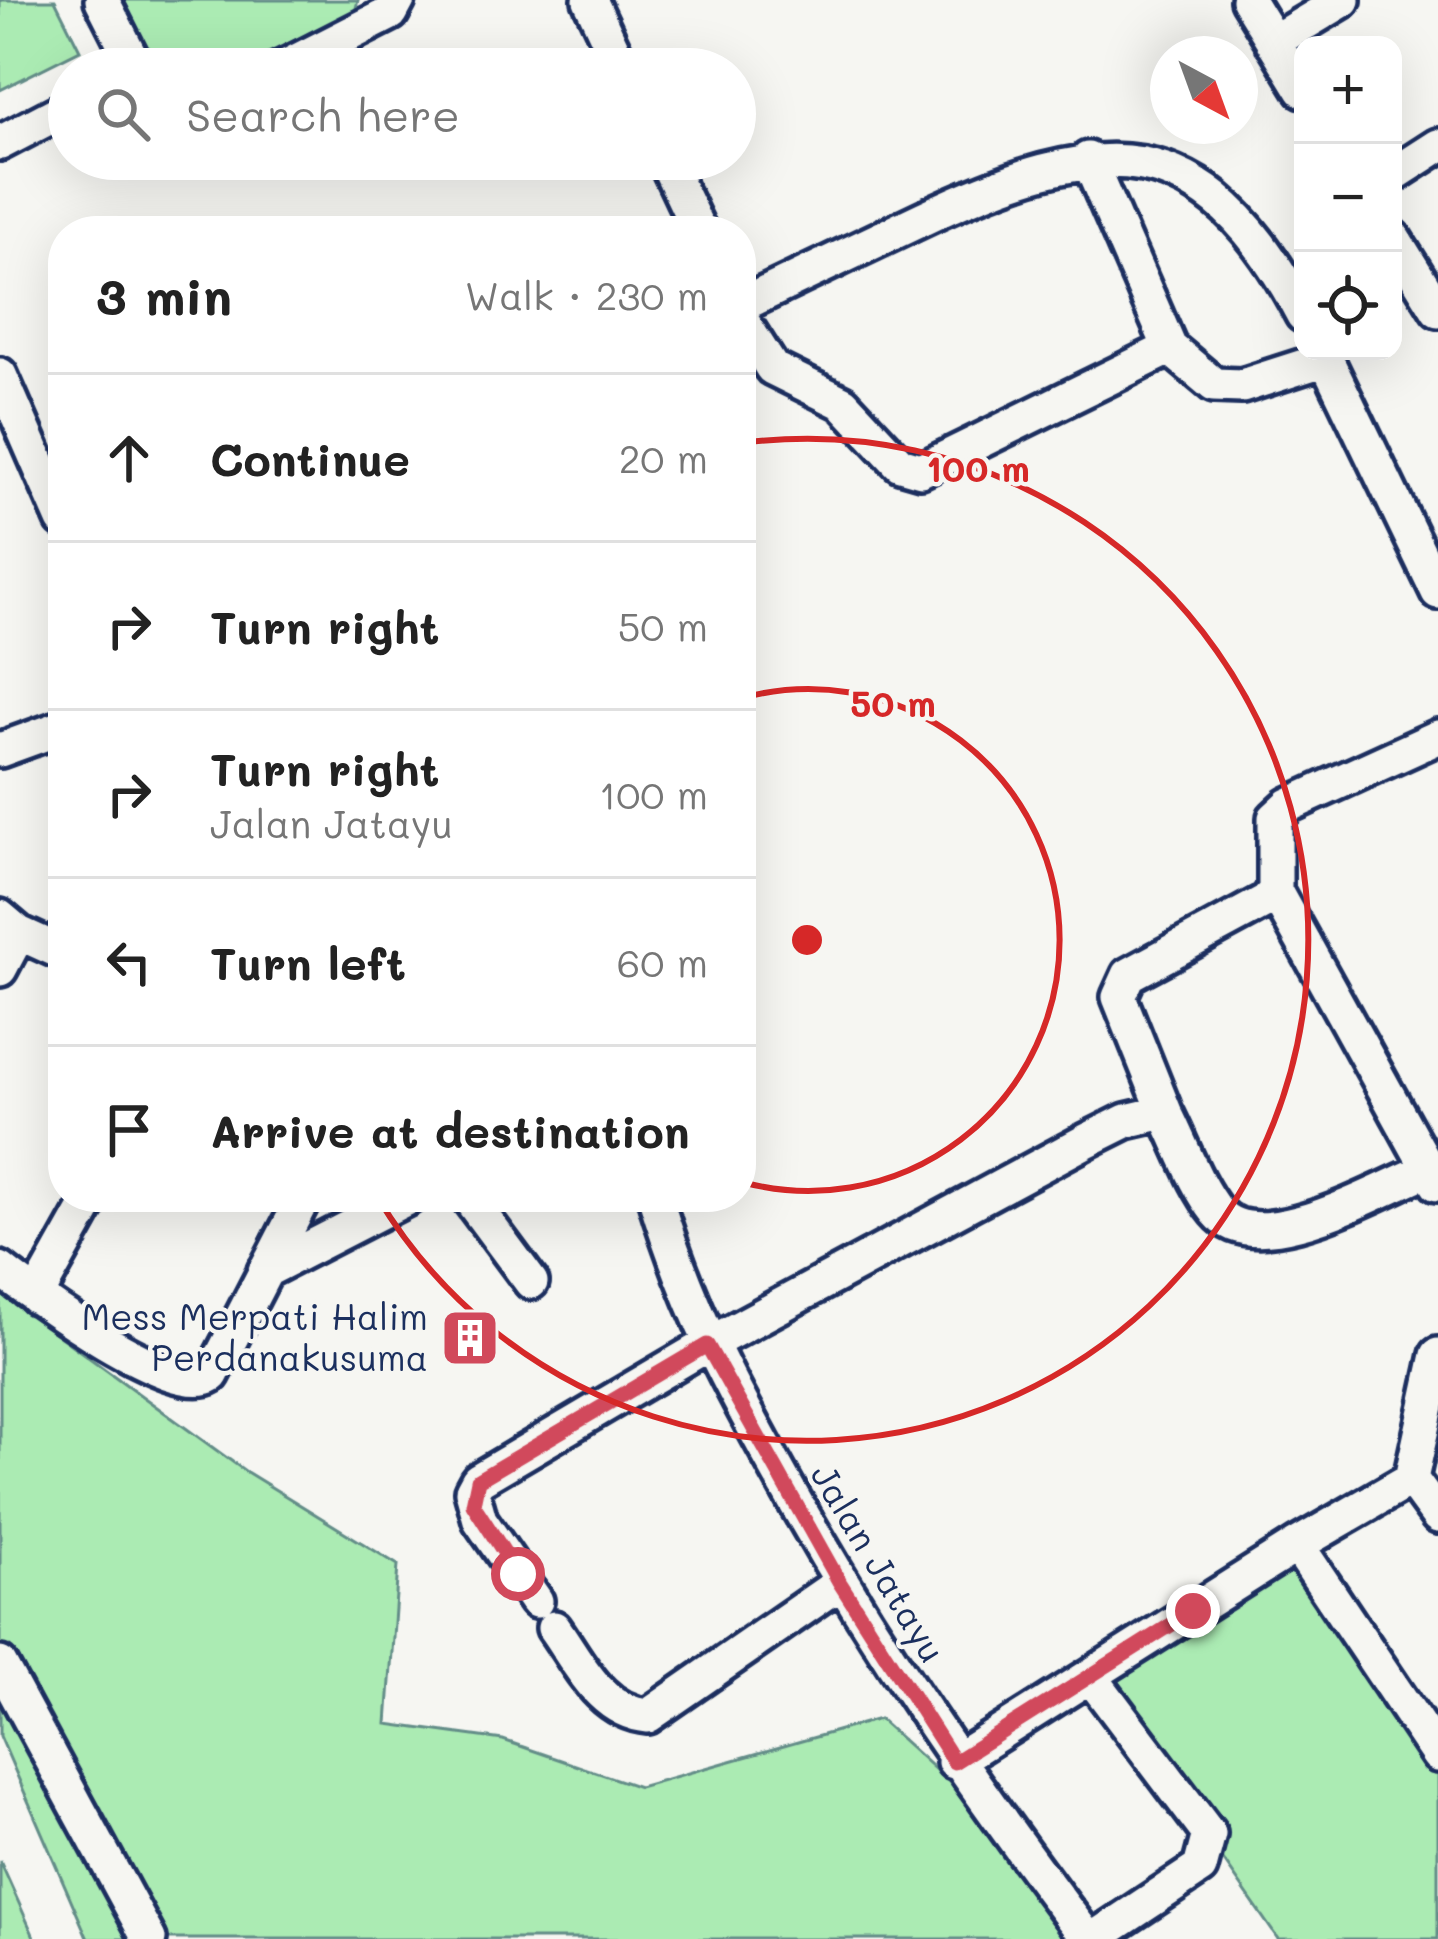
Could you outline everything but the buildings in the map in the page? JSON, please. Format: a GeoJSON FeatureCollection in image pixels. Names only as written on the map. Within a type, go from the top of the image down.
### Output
{"type":"FeatureCollection","features":[{"type":"Feature","properties":{"kind":"lane"},"geometry":{"type":"LineString","coordinates":[[102,0],[126,48]]}},
{"type":"Feature","properties":{"kind":"lane"},"geometry":{"type":"LineString","coordinates":[[322,48],[391,13],[398,0]]}},
{"type":"Feature","properties":{"kind":"lane"},"geometry":{"type":"LineString","coordinates":[[590,0],[612,48]]}},
{"type":"Feature","properties":{"kind":"lane"},"geometry":{"type":"LineString","coordinates":[[1248,0],[1294,76]]}},
{"type":"Feature","properties":{"kind":"lane"},"geometry":{"type":"LineString","coordinates":[[1274,42],[1343,0]]}},
{"type":"Feature","properties":{"kind":"lane"},"geometry":{"type":"LineString","coordinates":[[0,143],[48,118]]}},
{"type":"Feature","properties":{"kind":"lane"},"geometry":{"type":"LineString","coordinates":[[1402,169],[1438,146]]}},
{"type":"Feature","properties":{"kind":"lane"},"geometry":{"type":"LineString","coordinates":[[756,298],[990,187],[1088,158],[1142,164],[1190,180],[1225,203],[1251,232],[1294,301]]}},
{"type":"Feature","properties":{"kind":"lane"},"geometry":{"type":"LineString","coordinates":[[1088,158],[1170,348],[1214,386],[1229,388],[1310,360]]}},
{"type":"Feature","properties":{"kind":"lane"},"geometry":{"type":"LineString","coordinates":[[675,180],[692,216]]}},
{"type":"Feature","properties":{"kind":"lane"},"geometry":{"type":"LineString","coordinates":[[1402,252],[1438,310]]}},
{"type":"Feature","properties":{"kind":"lane"},"geometry":{"type":"LineString","coordinates":[[756,343],[772,368],[843,403],[900,464],[921,470],[1170,348]]}},
{"type":"Feature","properties":{"kind":"lane"},"geometry":{"type":"LineString","coordinates":[[1326,360],[1438,592]]}},
{"type":"Feature","properties":{"kind":"lane"},"geometry":{"type":"LineString","coordinates":[[0,375],[48,488]]}},
{"type":"Feature","properties":{"kind":"lane"},"geometry":{"type":"LineString","coordinates":[[27,442],[48,449]]}},
{"type":"Feature","properties":{"kind":"lane"},"geometry":{"type":"LineString","coordinates":[[0,750],[48,732]]}},
{"type":"Feature","properties":{"kind":"lane"},"geometry":{"type":"LineString","coordinates":[[1275,891],[1122,984],[1119,997],[1165,1112],[1218,1214],[1237,1227],[1284,1229],[1432,1178],[1275,891],[1275,818],[1289,806],[1438,737]]}},
{"type":"Feature","properties":{"kind":"lane"},"geometry":{"type":"LineString","coordinates":[[0,969],[9,925],[48,944]]}},
{"type":"Feature","properties":{"kind":"lane"},"geometry":{"type":"LineString","coordinates":[[840,1583],[647,1715],[626,1714],[606,1700],[480,1520],[472,1491],[478,1480],[707,1345],[1086,1141],[1126,1121],[1165,1112]]}},
{"type":"Feature","properties":{"kind":"lane"},"geometry":{"type":"LineString","coordinates":[[36,1298],[84,1212]]}},
{"type":"Feature","properties":{"kind":"lane"},"geometry":{"type":"LineString","coordinates":[[0,1269],[36,1298],[170,1376],[203,1381],[212,1375],[296,1212]]}},
{"type":"Feature","properties":{"kind":"lane"},"geometry":{"type":"LineString","coordinates":[[265,1271],[380,1212]]}},
{"type":"Feature","properties":{"kind":"lane"},"geometry":{"type":"LineString","coordinates":[[479,1212],[531,1282]]}},
{"type":"Feature","properties":{"kind":"lane","name":"Jalan Jatayu"},"geometry":{"type":"LineString","coordinates":[[660,1212],[707,1345],[840,1583],[954,1762],[1090,1939]]}},
{"type":"Feature","properties":{"kind":"lane"},"geometry":{"type":"LineString","coordinates":[[954,1762],[1297,1545],[1411,1479],[1438,1355]]}},
{"type":"Feature","properties":{"kind":"lane"},"geometry":{"type":"LineString","coordinates":[[1411,1479],[1438,1516]]}},
{"type":"Feature","properties":{"kind":"lane"},"geometry":{"type":"LineString","coordinates":[[1297,1545],[1438,1755]]}},
{"type":"Feature","properties":{"kind":"lane"},"geometry":{"type":"LineString","coordinates":[[0,1664],[149,1939]]}},
{"type":"Feature","properties":{"kind":"lane"},"geometry":{"type":"LineString","coordinates":[[1090,1676],[1208,1834],[1200,1868],[1090,1939]]}},
{"type":"Feature","properties":{"kind":"green space"},"geometry":{"type":"Polygon","coordinates":[[[0,0],[55,0],[79,48],[48,48],[48,66],[0,90],[0,0]]]}},
{"type":"Feature","properties":{"kind":"green space"},"geometry":{"type":"Polygon","coordinates":[[[111,0],[358,0],[355,12],[279,48],[134,48],[111,0]]]}},
{"type":"Feature","properties":{"kind":"green space"},"geometry":{"type":"Polygon","coordinates":[[[0,1293],[245,1471],[398,1565],[387,1724],[503,1740],[639,1787],[879,1719],[950,1783],[1064,1939],[88,1939],[0,1736],[0,1293]]]}},
{"type":"Feature","properties":{"kind":"green space"},"geometry":{"type":"Polygon","coordinates":[[[1289,1554],[1438,1770],[1438,1939],[1278,1939],[1110,1697],[1111,1677],[1289,1554]]]}},
{"type":"Feature","properties":{"kind":"green space"},"geometry":{"type":"Polygon","coordinates":[[[0,1861],[35,1939],[0,1939],[0,1861]]]}},
{"type":"Feature","properties":{"kind":"place","name":"Mess Merpati Halim Perdanakusuma"},"geometry":{"type":"Point","coordinates":[470,1338]}},
{"type":"Feature","properties":{"kind":"route"},"geometry":{"type":"LineString","coordinates":[[518,1574],[473,1504],[472,1491],[478,1480],[707,1345],[840,1583],[954,1762],[1193,1611]]}}]}
